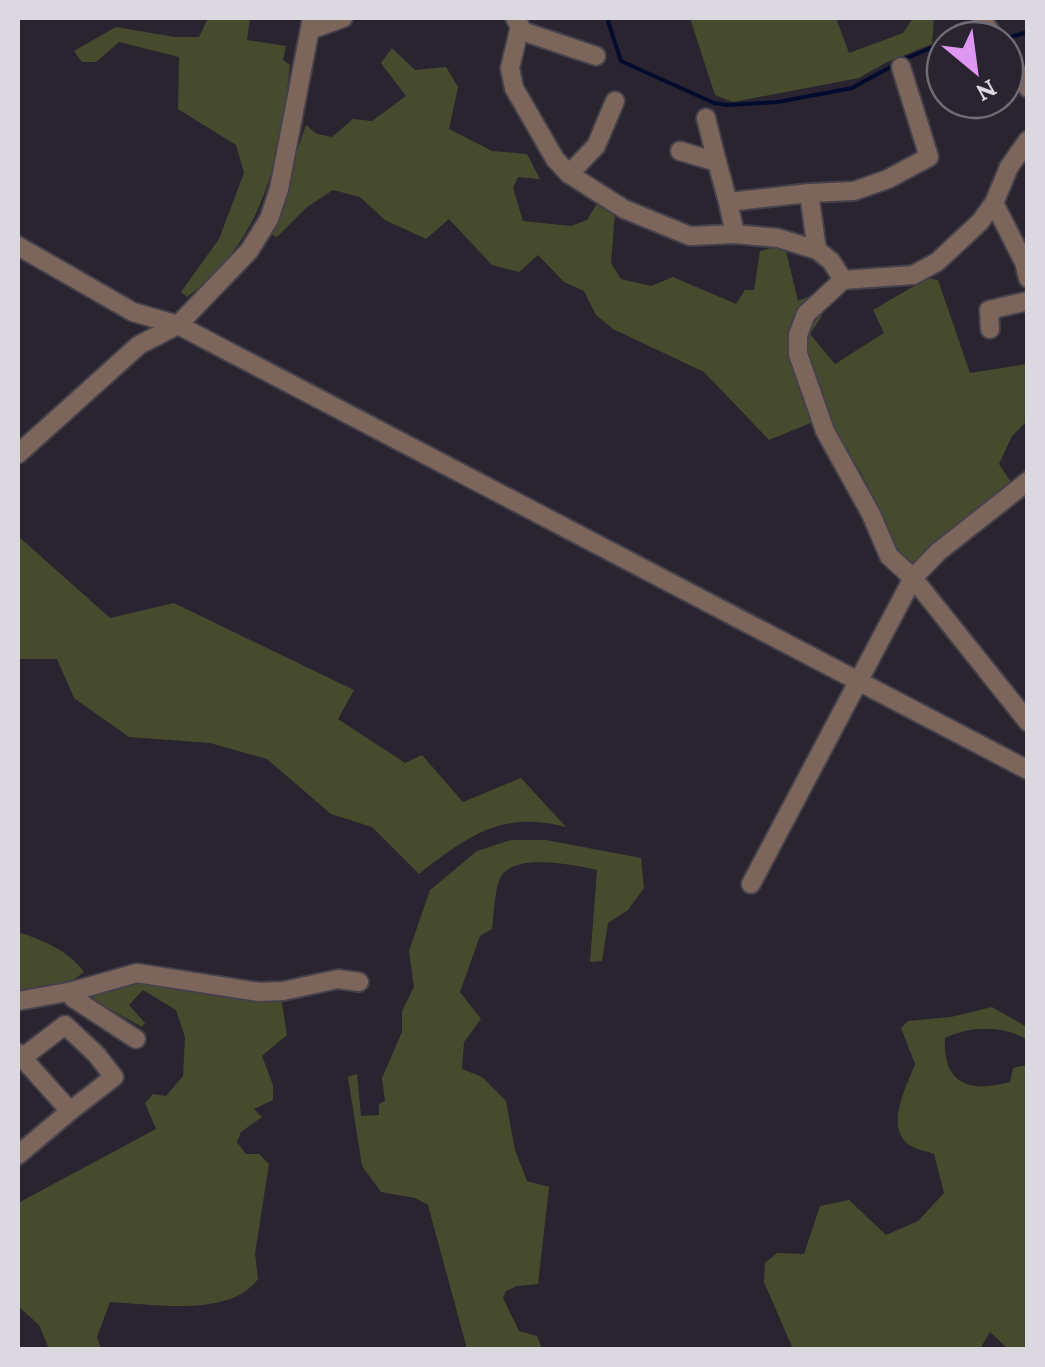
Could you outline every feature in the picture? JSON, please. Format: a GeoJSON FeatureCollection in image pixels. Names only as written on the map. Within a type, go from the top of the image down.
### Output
{"type":"FeatureCollection","features":[{"type":"Feature","properties":{"kind":"street"},"geometry":{"type":"LineString","coordinates":[[18,454],[140,344],[178,324],[249,251],[269,219],[279,189],[311,24],[343,18]]}},
{"type":"Feature","properties":{"kind":"street"},"geometry":{"type":"LineString","coordinates":[[596,56],[517,24],[510,68],[514,88],[555,159],[570,174],[624,209],[690,236],[735,234],[778,238],[817,250],[831,261],[842,280]]}},
{"type":"Feature","properties":{"kind":"street"},"geometry":{"type":"LineString","coordinates":[[728,202],[854,191],[929,158],[902,67]]}},
{"type":"Feature","properties":{"kind":"street"},"geometry":{"type":"LineString","coordinates":[[570,174],[596,146],[615,101]]}},
{"type":"Feature","properties":{"kind":"street"},"geometry":{"type":"LineString","coordinates":[[706,118],[735,234]]}},
{"type":"Feature","properties":{"kind":"street"},"geometry":{"type":"LineString","coordinates":[[1028,140],[980,222],[936,262],[913,275],[842,280],[806,314],[798,335],[798,354],[825,431],[872,514],[889,556],[913,578],[1028,722]]}},
{"type":"Feature","properties":{"kind":"street"},"geometry":{"type":"LineString","coordinates":[[680,151],[717,162]]}},
{"type":"Feature","properties":{"kind":"street"},"geometry":{"type":"LineString","coordinates":[[808,194],[817,250]]}},
{"type":"Feature","properties":{"kind":"street"},"geometry":{"type":"LineString","coordinates":[[994,203],[1028,278]]}},
{"type":"Feature","properties":{"kind":"street"},"geometry":{"type":"LineString","coordinates":[[18,246],[133,312],[178,324],[1028,770]]}},
{"type":"Feature","properties":{"kind":"street"},"geometry":{"type":"LineString","coordinates":[[990,329],[989,310],[1028,300]]}},
{"type":"Feature","properties":{"kind":"street"},"geometry":{"type":"LineString","coordinates":[[751,884],[913,578],[938,552],[1024,492]]}},
{"type":"Feature","properties":{"kind":"street"},"geometry":{"type":"LineString","coordinates":[[18,1001],[73,994],[137,973],[259,992],[338,979],[359,982]]}},
{"type":"Feature","properties":{"kind":"street"},"geometry":{"type":"LineString","coordinates":[[70,1111],[20,1056],[65,1025],[72,1012],[73,994]]}},
{"type":"Feature","properties":{"kind":"street"},"geometry":{"type":"LineString","coordinates":[[73,994],[136,1039]]}},
{"type":"Feature","properties":{"kind":"street"},"geometry":{"type":"LineString","coordinates":[[18,1155],[114,1076],[65,1025]]}},
{"type":"Feature","properties":{"kind":"green space"},"geometry":{"type":"Polygon","coordinates":[[[208,18],[250,18],[247,40],[286,46],[283,60],[290,65],[274,164],[252,222],[214,274],[187,297],[181,292],[219,239],[244,173],[236,145],[178,109],[179,57],[119,42],[96,62],[82,62],[74,51],[116,27],[199,37],[208,18]]]}},
{"type":"Feature","properties":{"kind":"green space"},"geometry":{"type":"Polygon","coordinates":[[[690,18],[836,18],[849,53],[903,33],[913,18],[934,18],[925,20],[925,47],[859,78],[733,102],[715,95],[690,18]]]}},
{"type":"Feature","properties":{"kind":"green space"},"geometry":{"type":"Polygon","coordinates":[[[392,48],[415,70],[446,67],[458,87],[449,129],[492,151],[527,154],[540,179],[518,177],[513,188],[523,221],[571,226],[587,220],[598,202],[615,212],[611,263],[621,279],[651,286],[673,277],[736,304],[745,290],[754,290],[760,251],[778,246],[786,251],[798,301],[808,297],[822,316],[810,334],[835,364],[884,333],[873,310],[928,278],[938,280],[970,373],[1027,364],[1027,421],[1012,436],[999,464],[1013,485],[912,568],[890,539],[863,475],[825,417],[769,440],[704,372],[613,329],[596,315],[584,291],[564,282],[538,255],[519,272],[492,265],[449,219],[426,239],[385,220],[360,197],[333,190],[307,207],[277,237],[269,233],[306,125],[317,134],[332,137],[353,119],[372,121],[406,96],[381,63],[392,48]]]}},
{"type":"Feature","properties":{"kind":"green space"},"geometry":{"type":"Polygon","coordinates":[[[18,536],[110,618],[174,603],[354,690],[338,719],[405,763],[422,755],[463,802],[521,778],[566,827],[522,822],[486,830],[419,874],[372,827],[331,814],[267,759],[210,743],[129,737],[74,698],[57,659],[18,659],[18,536]]]}},
{"type":"Feature","properties":{"kind":"green space"},"geometry":{"type":"Polygon","coordinates":[[[511,840],[546,840],[641,858],[644,888],[628,910],[608,923],[602,961],[590,962],[597,870],[558,863],[528,863],[505,872],[499,881],[492,929],[480,936],[460,992],[481,1019],[464,1042],[462,1069],[482,1077],[506,1101],[515,1150],[527,1181],[549,1187],[538,1284],[517,1286],[506,1291],[503,1298],[519,1331],[537,1336],[542,1349],[467,1349],[428,1205],[415,1198],[381,1192],[362,1166],[348,1077],[357,1074],[361,1116],[379,1115],[379,1104],[385,1101],[382,1078],[402,1032],[402,1011],[414,987],[409,951],[430,890],[477,851],[511,840]]]}},
{"type":"Feature","properties":{"kind":"green space"},"geometry":{"type":"Polygon","coordinates":[[[18,932],[62,952],[84,972],[73,980],[18,991],[18,932]]]}},
{"type":"Feature","properties":{"kind":"green space"},"geometry":{"type":"Polygon","coordinates":[[[136,978],[281,997],[287,1035],[262,1056],[273,1085],[273,1100],[254,1109],[262,1117],[241,1132],[237,1142],[246,1154],[259,1154],[269,1164],[255,1253],[258,1279],[245,1291],[210,1304],[110,1302],[97,1337],[101,1349],[49,1349],[39,1325],[18,1306],[18,1203],[156,1129],[145,1103],[153,1094],[166,1096],[183,1076],[185,1037],[176,1010],[143,990],[129,1005],[145,1023],[142,1027],[86,996],[136,978]]]}},
{"type":"Feature","properties":{"kind":"green space"},"geometry":{"type":"Polygon","coordinates":[[[992,1007],[1027,1027],[1027,1040],[998,1030],[966,1031],[945,1038],[945,1054],[954,1075],[972,1085],[1010,1082],[1013,1068],[1027,1065],[1027,1349],[1008,1349],[990,1332],[980,1349],[793,1349],[764,1282],[765,1263],[777,1253],[804,1254],[820,1206],[849,1200],[886,1235],[918,1221],[944,1193],[934,1154],[911,1146],[899,1129],[900,1107],[915,1064],[901,1028],[908,1021],[951,1017],[992,1007]]]}},
{"type":"Feature","properties":{"kind":"waterway"},"geometry":{"type":"LineString","coordinates":[[607,18],[621,61],[714,103],[778,102],[852,88],[894,65]]}},
{"type":"Feature","properties":{"kind":"waterway"},"geometry":{"type":"LineString","coordinates":[[902,60],[925,50]]}}]}
